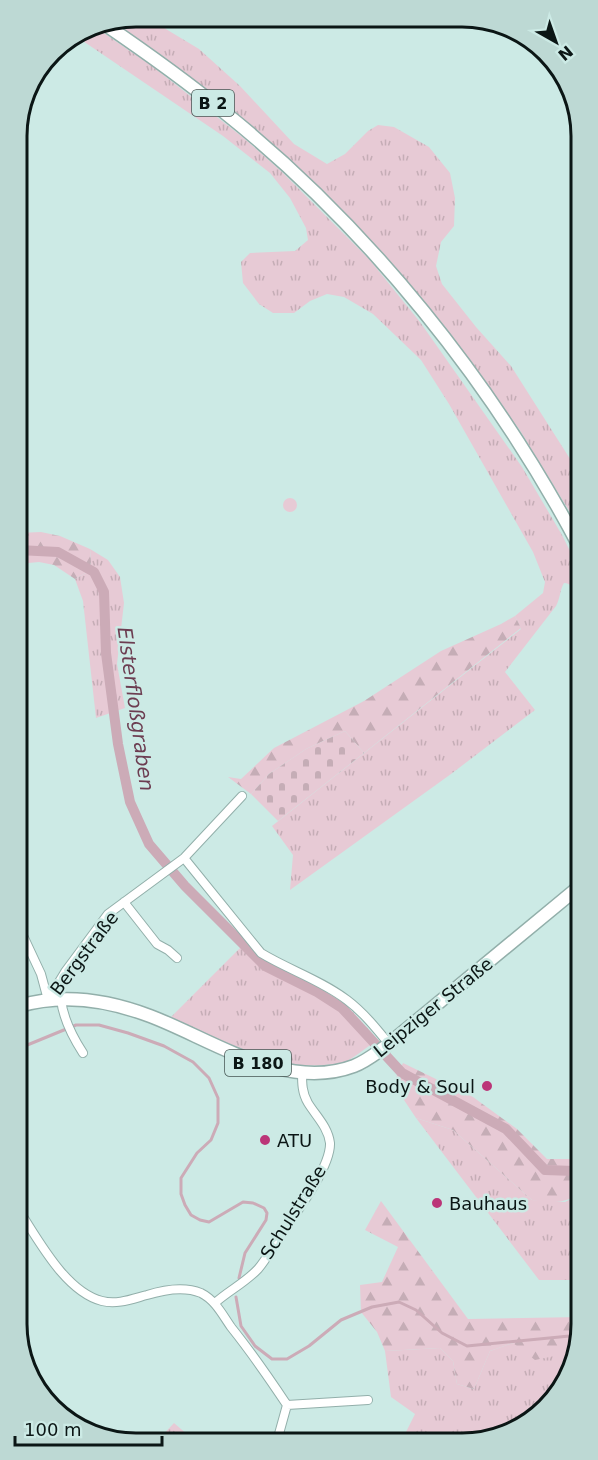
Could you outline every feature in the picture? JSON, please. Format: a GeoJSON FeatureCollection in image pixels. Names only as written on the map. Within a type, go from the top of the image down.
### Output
{"type":"FeatureCollection","features":[{"type":"Feature","properties":{"kind":"main road","name":"B 2"},"geometry":{"type":"LineString","coordinates":[[112,30],[225,112],[315,193],[361,239],[429,318],[485,394],[539,477],[571,532]]}},
{"type":"Feature","properties":{"kind":"main road","name":"Leipziger Straße"},"geometry":{"type":"LineString","coordinates":[[27,1005],[54,999],[103,1003],[136,1011],[175,1026],[243,1058],[275,1068],[302,1072],[345,1069],[373,1056],[571,893]]}},
{"type":"Feature","properties":{"kind":"street","name":"Bergstraße"},"geometry":{"type":"LineString","coordinates":[[54,999],[65,972],[108,914],[184,858],[242,796]]}},
{"type":"Feature","properties":{"kind":"street"},"geometry":{"type":"LineString","coordinates":[[184,858],[261,953],[320,982],[346,999],[359,1010],[387,1045]]}},
{"type":"Feature","properties":{"kind":"street","name":"Bergstraße"},"geometry":{"type":"LineString","coordinates":[[124,902],[157,944],[177,958]]}},
{"type":"Feature","properties":{"kind":"street","name":"Bergstraße"},"geometry":{"type":"LineString","coordinates":[[27,944],[54,999]]}},
{"type":"Feature","properties":{"kind":"street"},"geometry":{"type":"LineString","coordinates":[[54,999],[62,1008],[73,1037],[83,1053]]}},
{"type":"Feature","properties":{"kind":"street","name":"Schulstraße"},"geometry":{"type":"LineString","coordinates":[[215,1303],[258,1269],[310,1193],[323,1169],[330,1142],[327,1131],[308,1102],[303,1089],[302,1072]]}},
{"type":"Feature","properties":{"kind":"street"},"geometry":{"type":"LineString","coordinates":[[27,1223],[49,1257],[73,1284],[102,1302],[121,1302],[162,1290],[184,1290],[200,1293],[215,1303],[259,1362],[286,1405],[279,1433]]}},
{"type":"Feature","properties":{"kind":"street"},"geometry":{"type":"LineString","coordinates":[[286,1405],[368,1400]]}},
{"type":"Feature","properties":{"kind":"green space"},"geometry":{"type":"Polygon","coordinates":[[[163,27],[199,49],[240,86],[294,144],[327,164],[345,154],[368,131],[378,125],[394,127],[429,147],[450,173],[455,198],[454,226],[441,242],[436,266],[442,284],[511,366],[571,460],[571,514],[519,429],[402,277],[362,232],[321,189],[251,128],[161,55],[122,28],[163,27]]]}},
{"type":"Feature","properties":{"kind":"green space"},"geometry":{"type":"Polygon","coordinates":[[[103,32],[152,66],[245,139],[281,171],[369,259],[420,322],[522,467],[571,553],[571,585],[564,583],[556,606],[505,672],[535,710],[451,774],[290,890],[293,855],[272,826],[521,629],[515,616],[543,593],[545,582],[533,552],[449,404],[421,360],[373,314],[344,297],[327,294],[310,301],[294,313],[273,313],[259,304],[243,283],[241,262],[250,253],[295,251],[308,240],[306,228],[290,198],[270,173],[223,136],[83,41],[103,32]]]}},
{"type":"Feature","properties":{"kind":"green space"},"geometry":{"type":"Polygon","coordinates":[[[290,498],[295,500],[297,505],[295,510],[290,512],[285,510],[283,505],[285,500],[290,498]]]}},
{"type":"Feature","properties":{"kind":"green space"},"geometry":{"type":"Polygon","coordinates":[[[41,532],[60,536],[90,549],[89,571],[75,579],[54,565],[39,562],[27,563],[27,533],[41,532]]]}},
{"type":"Feature","properties":{"kind":"green space"},"geometry":{"type":"Polygon","coordinates":[[[90,549],[108,560],[120,577],[124,603],[117,664],[125,708],[96,718],[83,601],[75,579],[89,571],[90,549]]]}},
{"type":"Feature","properties":{"kind":"green space"},"geometry":{"type":"Polygon","coordinates":[[[515,616],[521,628],[364,753],[345,731],[306,749],[269,774],[251,794],[228,777],[241,779],[274,748],[364,701],[441,651],[515,616]]]}},
{"type":"Feature","properties":{"kind":"green space"},"geometry":{"type":"Polygon","coordinates":[[[345,731],[364,753],[278,821],[251,794],[269,774],[306,749],[345,731]]]}},
{"type":"Feature","properties":{"kind":"green space"},"geometry":{"type":"Polygon","coordinates":[[[245,943],[264,961],[337,999],[353,1012],[378,1040],[343,1063],[304,1065],[284,1063],[244,1052],[171,1017],[245,943]]]}},
{"type":"Feature","properties":{"kind":"green space"},"geometry":{"type":"Polygon","coordinates":[[[403,1063],[473,1097],[517,1129],[547,1159],[571,1159],[571,1198],[557,1202],[532,1200],[453,1130],[416,1118],[404,1100],[396,1077],[403,1063]]]}},
{"type":"Feature","properties":{"kind":"green space"},"geometry":{"type":"Polygon","coordinates":[[[416,1118],[453,1130],[532,1200],[565,1202],[571,1199],[571,1280],[539,1280],[416,1118]]]}},
{"type":"Feature","properties":{"kind":"green space"},"geometry":{"type":"Polygon","coordinates":[[[381,1201],[468,1319],[571,1317],[567,1354],[535,1360],[513,1343],[490,1351],[474,1389],[457,1384],[453,1361],[440,1348],[385,1351],[377,1332],[361,1312],[360,1285],[382,1282],[398,1247],[365,1230],[381,1201]]]}},
{"type":"Feature","properties":{"kind":"green space"},"geometry":{"type":"Polygon","coordinates":[[[513,1343],[567,1352],[560,1372],[549,1390],[534,1406],[510,1422],[476,1432],[406,1433],[415,1414],[391,1397],[385,1351],[440,1348],[453,1361],[457,1384],[474,1389],[490,1351],[513,1343]]]}},
{"type":"Feature","properties":{"kind":"green space"},"geometry":{"type":"Polygon","coordinates":[[[174,1423],[186,1433],[165,1433],[174,1423]]]}},
{"type":"Feature","properties":{"kind":"waterway","name":"Elsterfloßgraben"},"geometry":{"type":"LineString","coordinates":[[27,550],[58,552],[94,572],[104,592],[106,653],[118,744],[130,802],[149,844],[185,886],[265,966],[317,992],[342,1008],[402,1073],[506,1129],[545,1170],[571,1171]]}},
{"type":"Feature","properties":{"kind":"waterway"},"geometry":{"type":"LineString","coordinates":[[27,1045],[76,1025],[99,1025],[164,1046],[193,1062],[209,1078],[218,1098],[218,1123],[211,1140],[197,1153],[181,1178],[181,1194],[191,1215],[209,1222],[243,1202],[264,1208],[267,1213],[266,1220],[245,1253],[239,1278]]}},
{"type":"Feature","properties":{"kind":"waterway"},"geometry":{"type":"LineString","coordinates":[[236,1297],[241,1326],[255,1346],[272,1359],[287,1359],[309,1346],[341,1320],[372,1307],[399,1302],[416,1310],[442,1333],[467,1346],[570,1336]]}},
{"type":"Feature","properties":{"kind":"place","name":"Body & Soul"},"geometry":{"type":"Point","coordinates":[487,1086]}},
{"type":"Feature","properties":{"kind":"place","name":"ATU"},"geometry":{"type":"Point","coordinates":[265,1140]}},
{"type":"Feature","properties":{"kind":"place","name":"Bauhaus"},"geometry":{"type":"Point","coordinates":[437,1203]}}]}
